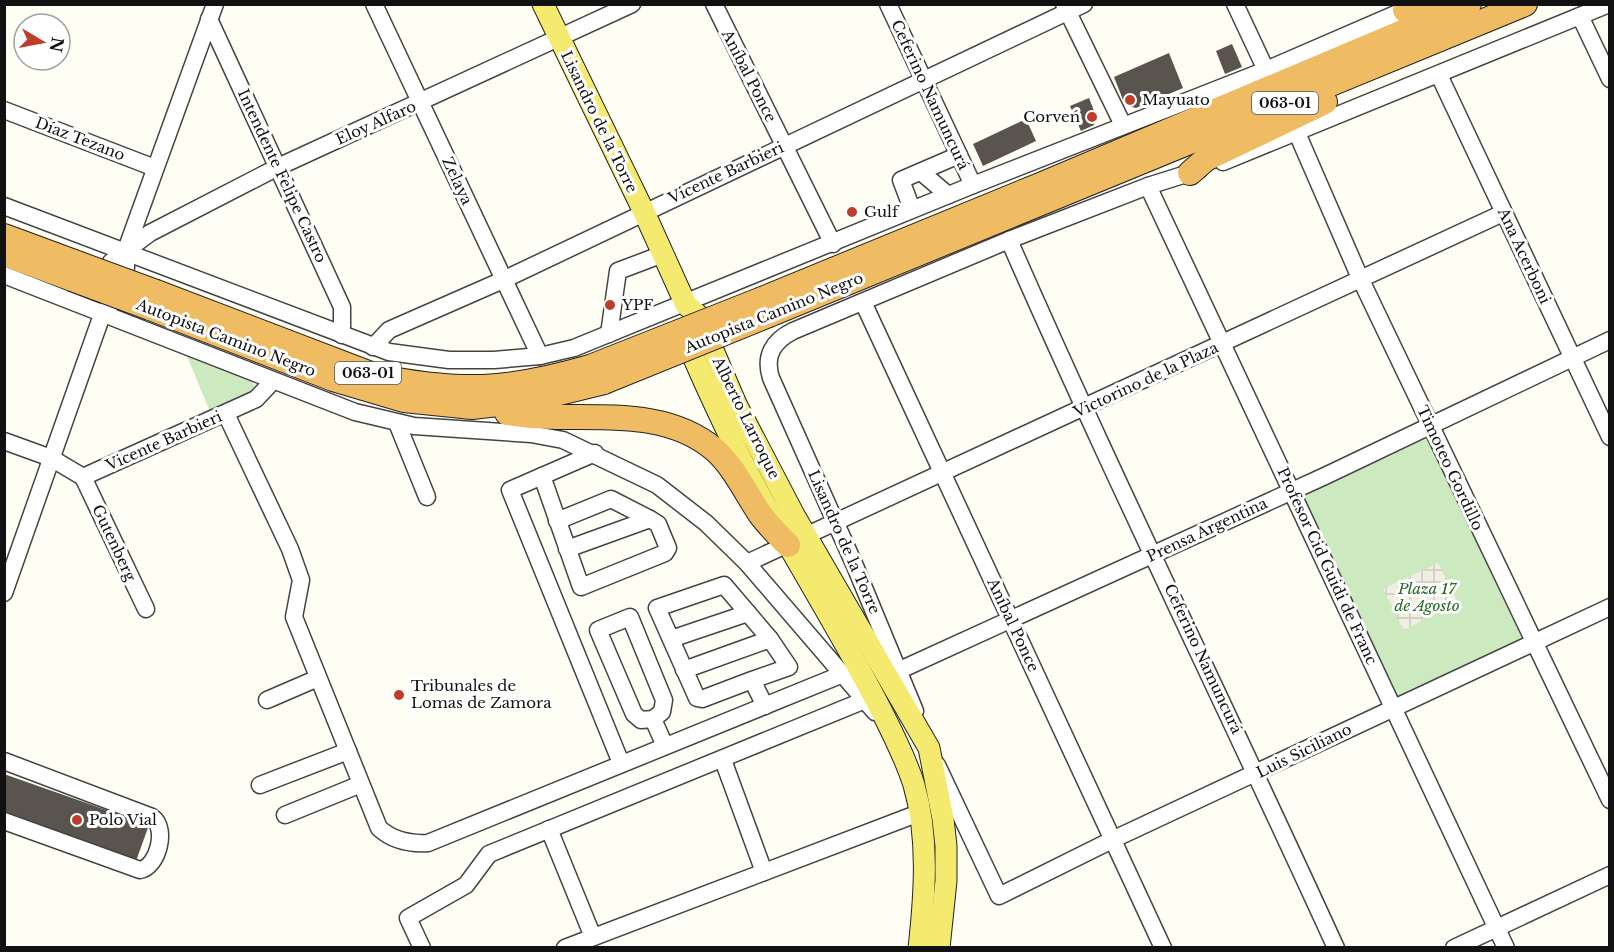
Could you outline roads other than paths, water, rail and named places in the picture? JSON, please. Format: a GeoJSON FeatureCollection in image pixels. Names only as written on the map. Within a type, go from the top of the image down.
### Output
{"type":"FeatureCollection","features":[{"type":"Feature","properties":{"kind":"highway"},"geometry":{"type":"LineString","coordinates":[[1409,6],[1419,11],[1438,4]]}},
{"type":"Feature","properties":{"kind":"highway","name":"Autopista Camino Negro"},"geometry":{"type":"LineString","coordinates":[[766,307],[1040,185],[1469,4]]}},
{"type":"Feature","properties":{"kind":"highway","name":"Autopista Camino Negro"},"geometry":{"type":"LineString","coordinates":[[153,300],[371,392],[404,400],[472,407],[526,401],[1526,4]]}},
{"type":"Feature","properties":{"kind":"highway"},"geometry":{"type":"LineString","coordinates":[[1190,173],[1206,159],[1367,82],[1428,43]]}},
{"type":"Feature","properties":{"kind":"highway","name":"Autopista Camino Negro"},"geometry":{"type":"LineString","coordinates":[[4,236],[75,271],[376,376],[459,389],[506,387],[597,374]]}},
{"type":"Feature","properties":{"kind":"highway","name":"Autopista Camino Negro"},"geometry":{"type":"LineString","coordinates":[[4,254],[75,271]]}},
{"type":"Feature","properties":{"kind":"highway"},"geometry":{"type":"LineString","coordinates":[[472,407],[520,415],[639,420],[668,424],[690,432],[716,451],[736,476],[762,516],[797,540]]}},
{"type":"Feature","properties":{"kind":"main road","name":"Lisandro de la Torre"},"geometry":{"type":"LineString","coordinates":[[543,4],[686,304]]}},
{"type":"Feature","properties":{"kind":"main road","name":"Alberto Larroque"},"geometry":{"type":"LineString","coordinates":[[686,304],[679,324],[699,372],[797,540],[926,743],[943,819],[946,846],[946,881],[939,948]]}},
{"type":"Feature","properties":{"kind":"main road","name":"Alberto Larroque"},"geometry":{"type":"LineString","coordinates":[[797,540],[890,729],[914,785],[919,813],[925,882],[919,948]]}},
{"type":"Feature","properties":{"kind":"street","name":"Zelaya"},"geometry":{"type":"LineString","coordinates":[[374,4],[540,356]]}},
{"type":"Feature","properties":{"kind":"street","name":"Eloy Alfaro"},"geometry":{"type":"LineString","coordinates":[[126,250],[150,232],[278,167],[632,4]]}},
{"type":"Feature","properties":{"kind":"street","name":"Ceferino Namuncurá"},"geometry":{"type":"LineString","coordinates":[[888,4],[973,184]]}},
{"type":"Feature","properties":{"kind":"street","name":"Vicente Barbieri"},"geometry":{"type":"LineString","coordinates":[[373,347],[389,330],[503,280],[785,146],[1066,8],[1084,4]]}},
{"type":"Feature","properties":{"kind":"street"},"geometry":{"type":"LineString","coordinates":[[1235,4],[1266,70]]}},
{"type":"Feature","properties":{"kind":"street"},"geometry":{"type":"LineString","coordinates":[[863,302],[1009,240],[1148,186],[1190,173],[1297,133],[1609,4]]}},
{"type":"Feature","properties":{"kind":"street","name":"Aníbal Ponce"},"geometry":{"type":"LineString","coordinates":[[716,5],[833,244]]}},
{"type":"Feature","properties":{"kind":"street"},"geometry":{"type":"LineString","coordinates":[[4,206],[126,250],[373,347],[412,357],[450,360],[540,356],[574,348],[686,304],[973,184],[1266,70],[1409,6]]}},
{"type":"Feature","properties":{"kind":"street"},"geometry":{"type":"LineString","coordinates":[[1066,8],[1123,125]]}},
{"type":"Feature","properties":{"kind":"street"},"geometry":{"type":"LineString","coordinates":[[4,593],[103,312],[116,301],[127,268],[126,250],[212,12]]}},
{"type":"Feature","properties":{"kind":"street","name":"Intendente Felipe Castro"},"geometry":{"type":"LineString","coordinates":[[212,12],[278,167],[342,308],[342,335]]}},
{"type":"Feature","properties":{"kind":"street"},"geometry":{"type":"LineString","coordinates":[[1580,16],[1610,80]]}},
{"type":"Feature","properties":{"kind":"street","name":"Ana Acerboni"},"geometry":{"type":"LineString","coordinates":[[1439,75],[1610,437]]}},
{"type":"Feature","properties":{"kind":"street","name":"Díaz Tezano"},"geometry":{"type":"LineString","coordinates":[[4,110],[155,168]]}},
{"type":"Feature","properties":{"kind":"street","name":"Timoteo Gordillo"},"geometry":{"type":"LineString","coordinates":[[1297,133],[1360,278],[1610,800]]}},
{"type":"Feature","properties":{"kind":"street"},"geometry":{"type":"LineString","coordinates":[[912,209],[901,180],[959,156]]}},
{"type":"Feature","properties":{"kind":"street"},"geometry":{"type":"LineString","coordinates":[[921,172],[948,195]]}},
{"type":"Feature","properties":{"kind":"street","name":"Profesor Cid Guidi de Franc"},"geometry":{"type":"LineString","coordinates":[[1148,186],[1506,948]]}},
{"type":"Feature","properties":{"kind":"street","name":"Victorino de la Plaza"},"geometry":{"type":"LineString","coordinates":[[747,563],[1503,213]]}},
{"type":"Feature","properties":{"kind":"street","name":"Ceferino Namuncurá"},"geometry":{"type":"LineString","coordinates":[[1009,240],[1083,409],[1155,554],[1336,948]]}},
{"type":"Feature","properties":{"kind":"street"},"geometry":{"type":"LineString","coordinates":[[609,334],[618,271],[663,254]]}},
{"type":"Feature","properties":{"kind":"street"},"geometry":{"type":"LineString","coordinates":[[4,275],[355,412],[397,423],[433,428],[531,434],[563,440],[595,453],[657,485],[679,500],[747,563],[890,729]]}},
{"type":"Feature","properties":{"kind":"street","name":"Aníbal Ponce"},"geometry":{"type":"LineString","coordinates":[[863,302],[1163,948]]}},
{"type":"Feature","properties":{"kind":"street","name":"Lisandro de la Torre"},"geometry":{"type":"LineString","coordinates":[[863,302],[793,331],[778,340],[767,364],[771,378],[900,670],[926,743],[999,896]]}},
{"type":"Feature","properties":{"kind":"street","name":"Prensa Argentina"},"geometry":{"type":"LineString","coordinates":[[900,670],[1292,491],[1610,340]]}},
{"type":"Feature","properties":{"kind":"street","name":"Vicente Barbieri"},"geometry":{"type":"LineString","coordinates":[[83,477],[256,399],[273,381]]}},
{"type":"Feature","properties":{"kind":"street"},"geometry":{"type":"LineString","coordinates":[[226,414],[290,549],[301,580],[294,617],[379,828],[388,836],[415,844],[428,843],[843,674]]}},
{"type":"Feature","properties":{"kind":"street"},"geometry":{"type":"LineString","coordinates":[[397,423],[427,497]]}},
{"type":"Feature","properties":{"kind":"street"},"geometry":{"type":"LineString","coordinates":[[4,441],[51,458],[83,477]]}},
{"type":"Feature","properties":{"kind":"street"},"geometry":{"type":"LineString","coordinates":[[595,453],[510,490],[621,764]]}},
{"type":"Feature","properties":{"kind":"street"},"geometry":{"type":"LineString","coordinates":[[542,476],[557,521],[581,587],[665,554],[668,548],[658,524],[611,498],[557,521]]}},
{"type":"Feature","properties":{"kind":"street","name":"Gutenberg"},"geometry":{"type":"LineString","coordinates":[[83,477],[146,609]]}},
{"type":"Feature","properties":{"kind":"street"},"geometry":{"type":"LineString","coordinates":[[567,549],[650,519]]}},
{"type":"Feature","properties":{"kind":"street"},"geometry":{"type":"LineString","coordinates":[[724,585],[748,613],[789,667],[702,699],[697,698],[657,608],[724,585]]}},
{"type":"Feature","properties":{"kind":"street","name":"Luis Siciliano"},"geometry":{"type":"LineString","coordinates":[[999,896],[1114,839],[1610,607]]}},
{"type":"Feature","properties":{"kind":"street"},"geometry":{"type":"LineString","coordinates":[[671,639],[748,613]]}},
{"type":"Feature","properties":{"kind":"street"},"geometry":{"type":"LineString","coordinates":[[630,617],[664,700],[662,712],[653,719],[641,720],[634,714],[598,630],[630,617]]}},
{"type":"Feature","properties":{"kind":"street"},"geometry":{"type":"LineString","coordinates":[[684,670],[770,639]]}},
{"type":"Feature","properties":{"kind":"street"},"geometry":{"type":"LineString","coordinates":[[267,700],[318,678]]}},
{"type":"Feature","properties":{"kind":"street"},"geometry":{"type":"LineString","coordinates":[[752,680],[765,706]]}},
{"type":"Feature","properties":{"kind":"street"},"geometry":{"type":"LineString","coordinates":[[422,948],[408,918],[466,885],[489,854],[865,700]]}},
{"type":"Feature","properties":{"kind":"street"},"geometry":{"type":"LineString","coordinates":[[653,719],[665,746]]}},
{"type":"Feature","properties":{"kind":"street"},"geometry":{"type":"LineString","coordinates":[[260,785],[348,751]]}},
{"type":"Feature","properties":{"kind":"street"},"geometry":{"type":"LineString","coordinates":[[723,760],[764,872]]}},
{"type":"Feature","properties":{"kind":"street"},"geometry":{"type":"LineString","coordinates":[[4,761],[152,817],[161,827],[161,836],[151,863],[146,869],[140,870],[4,821]]}},
{"type":"Feature","properties":{"kind":"street"},"geometry":{"type":"LineString","coordinates":[[285,815],[361,784]]}},
{"type":"Feature","properties":{"kind":"street"},"geometry":{"type":"LineString","coordinates":[[565,948],[919,813]]}},
{"type":"Feature","properties":{"kind":"street"},"geometry":{"type":"LineString","coordinates":[[549,829],[593,937]]}},
{"type":"Feature","properties":{"kind":"street"},"geometry":{"type":"LineString","coordinates":[[1454,948],[1610,875]]}},
{"type":"Feature","properties":{"kind":"place","name":"Mayuato"},"geometry":{"type":"Point","coordinates":[1130,100]}},
{"type":"Feature","properties":{"kind":"place","name":"Corveń"},"geometry":{"type":"Point","coordinates":[1092,117]}},
{"type":"Feature","properties":{"kind":"place","name":"Gulf"},"geometry":{"type":"Point","coordinates":[852,212]}},
{"type":"Feature","properties":{"kind":"place","name":"YPF"},"geometry":{"type":"Point","coordinates":[610,305]}},
{"type":"Feature","properties":{"kind":"place","name":"Tribunales de Lomas de Zamora"},"geometry":{"type":"Point","coordinates":[399,695]}},
{"type":"Feature","properties":{"kind":"place","name":"Polo Vial"},"geometry":{"type":"Point","coordinates":[77,820]}},
{"type":"Feature","properties":{"kind":"park label","name":"Plaza 17 de Agosto"},"geometry":{"type":"Point","coordinates":[1427,598]}}]}
